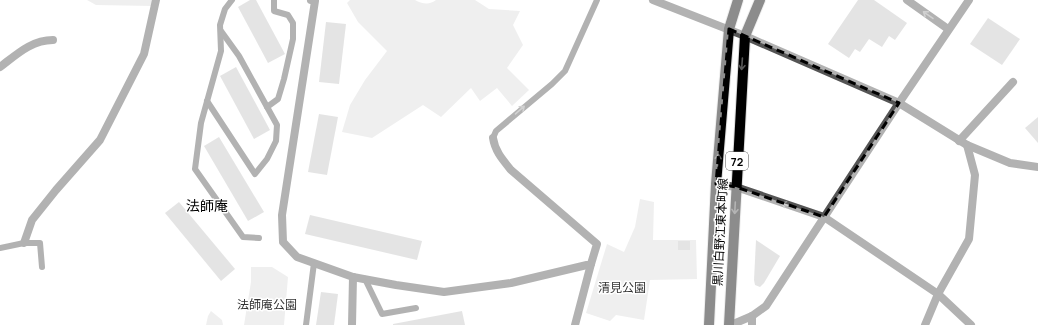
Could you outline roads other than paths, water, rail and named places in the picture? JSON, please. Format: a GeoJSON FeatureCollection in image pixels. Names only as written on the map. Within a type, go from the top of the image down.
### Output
{"type":"FeatureCollection","features":[{"type":"Feature","properties":{"kind":"main road","name":"黒川白野江東本町線"},"geometry":{"type":"LineString","coordinates":[[709,325],[716,184],[728,29],[738,0]]}},
{"type":"Feature","properties":{"kind":"main road","name":"黒川白野江東本町線"},"geometry":{"type":"LineString","coordinates":[[730,325],[744,36],[760,0]]}},
{"type":"Feature","properties":{"kind":"street"},"geometry":{"type":"LineString","coordinates":[[24,243],[32,220],[100,140],[144,54],[156,0]]}},
{"type":"Feature","properties":{"kind":"street"},"geometry":{"type":"LineString","coordinates":[[311,0],[315,1],[282,215],[283,242],[297,257],[354,277],[444,292],[511,283],[590,264]]}},
{"type":"Feature","properties":{"kind":"street"},"geometry":{"type":"LineString","coordinates":[[653,0],[728,29],[899,103],[967,145],[1010,163],[1038,166]]}},
{"type":"Feature","properties":{"kind":"street"},"geometry":{"type":"LineString","coordinates":[[907,0],[948,29]]}},
{"type":"Feature","properties":{"kind":"street"},"geometry":{"type":"LineString","coordinates":[[730,325],[752,316],[766,306],[948,29],[969,0]]}},
{"type":"Feature","properties":{"kind":"street"},"geometry":{"type":"LineString","coordinates":[[0,67],[19,52],[36,42],[53,40]]}},
{"type":"Feature","properties":{"kind":"street"},"geometry":{"type":"LineString","coordinates":[[959,141],[1013,82]]}},
{"type":"Feature","properties":{"kind":"street"},"geometry":{"type":"LineString","coordinates":[[493,138],[494,147],[511,170],[596,244],[574,325]]}},
{"type":"Feature","properties":{"kind":"street"},"geometry":{"type":"LineString","coordinates":[[925,325],[938,294],[969,239],[975,175],[967,145]]}},
{"type":"Feature","properties":{"kind":"street"},"geometry":{"type":"LineString","coordinates":[[716,184],[736,187],[824,217],[938,294],[972,325]]}},
{"type":"Feature","properties":{"kind":"street"},"geometry":{"type":"LineString","coordinates":[[352,325],[354,277]]}},
{"type":"Feature","properties":{"kind":"street"},"geometry":{"type":"LineString","coordinates":[[752,316],[752,325]]}},
{"type":"Feature","properties":{"kind":"lane"},"geometry":{"type":"LineString","coordinates":[[232,0],[224,9],[220,30],[221,51],[201,123],[195,169],[244,237],[259,238]]}},
{"type":"Feature","properties":{"kind":"lane"},"geometry":{"type":"LineString","coordinates":[[267,107],[278,99],[293,39],[293,23],[288,15],[274,11],[274,0]]}},
{"type":"Feature","properties":{"kind":"lane"},"geometry":{"type":"LineString","coordinates":[[493,138],[496,131],[552,84],[565,71],[597,0]]}},
{"type":"Feature","properties":{"kind":"lane"},"geometry":{"type":"LineString","coordinates":[[207,101],[255,174],[267,159],[276,141],[276,125],[240,56],[220,30]]}},
{"type":"Feature","properties":{"kind":"lane"},"geometry":{"type":"LineString","coordinates":[[0,248],[24,243],[40,243],[42,267]]}},
{"type":"Feature","properties":{"kind":"lane"},"geometry":{"type":"LineString","coordinates":[[306,325],[314,263]]}},
{"type":"Feature","properties":{"kind":"lane"},"geometry":{"type":"LineString","coordinates":[[365,279],[382,314],[416,308]]}},
{"type":"Feature","properties":{"kind":"district","name":"法師庵"},"geometry":{"type":"Point","coordinates":[207,205]}},
{"type":"Feature","properties":{"kind":"park label","name":"清見公園"},"geometry":{"type":"Point","coordinates":[622,287]}},
{"type":"Feature","properties":{"kind":"park label","name":"法師庵公園"},"geometry":{"type":"Point","coordinates":[267,304]}}]}
